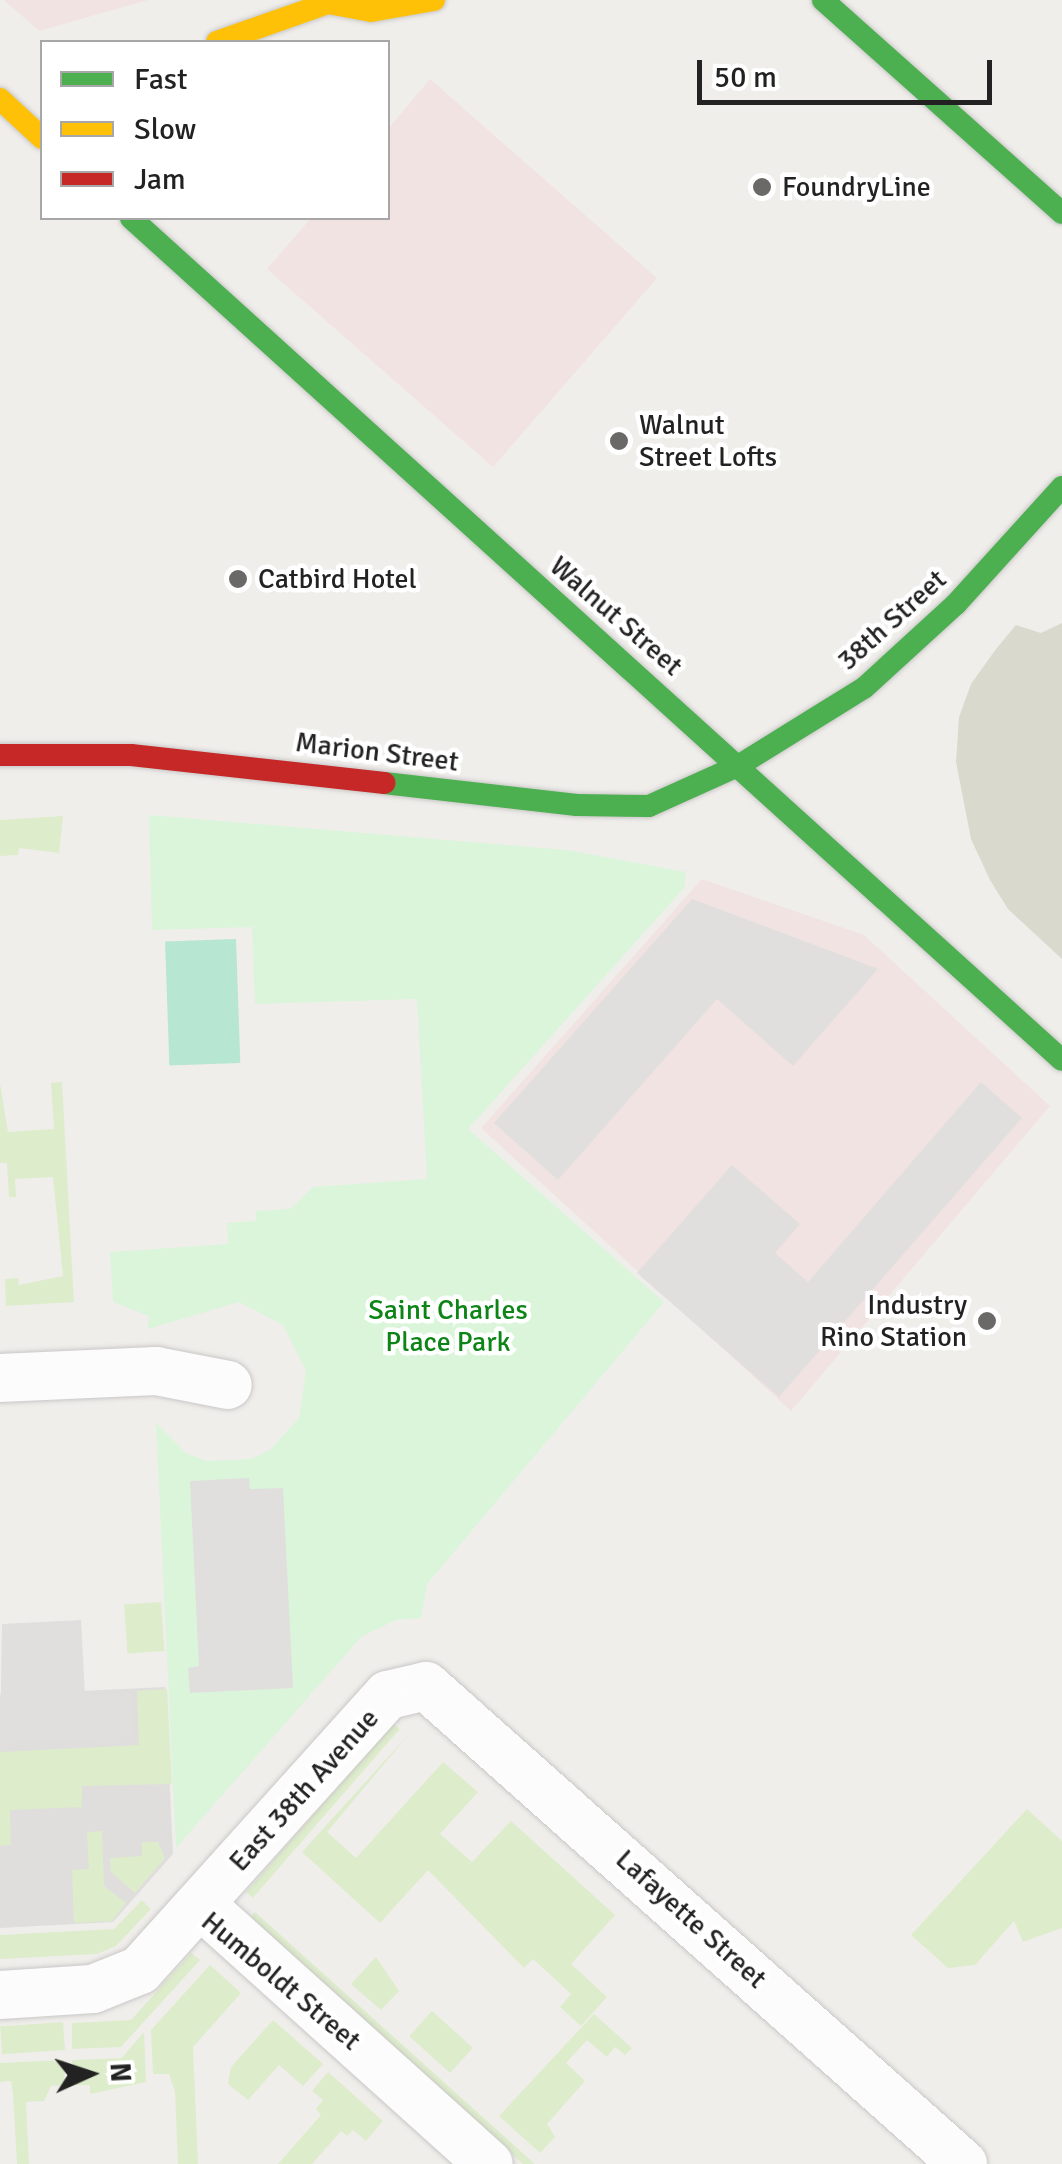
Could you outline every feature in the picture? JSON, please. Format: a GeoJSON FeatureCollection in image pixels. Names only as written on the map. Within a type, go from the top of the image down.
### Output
{"type":"FeatureCollection","features":[{"type":"Feature","properties":{"kind":"street"},"geometry":{"type":"LineString","coordinates":[[223,40],[328,4],[371,11],[434,0]]}},
{"type":"Feature","properties":{"kind":"street"},"geometry":{"type":"LineString","coordinates":[[823,0],[1062,213]]}},
{"type":"Feature","properties":{"kind":"street"},"geometry":{"type":"LineString","coordinates":[[352,32],[371,11]]}},
{"type":"Feature","properties":{"kind":"street"},"geometry":{"type":"LineString","coordinates":[[0,99],[38,124]]}},
{"type":"Feature","properties":{"kind":"street"},"geometry":{"type":"LineString","coordinates":[[0,124],[38,124]]}},
{"type":"Feature","properties":{"kind":"street","name":"Walnut Street"},"geometry":{"type":"LineString","coordinates":[[133,220],[1062,1060]]}},
{"type":"Feature","properties":{"kind":"street","name":"38th Street"},"geometry":{"type":"LineString","coordinates":[[738,766],[836,710],[887,668],[988,572],[1062,487]]}},
{"type":"Feature","properties":{"kind":"street","name":"Marion Street"},"geometry":{"type":"LineString","coordinates":[[0,755],[131,755],[631,809],[664,801],[738,766]]}},
{"type":"Feature","properties":{"kind":"street"},"geometry":{"type":"LineString","coordinates":[[0,1378],[156,1371],[228,1385]]}},
{"type":"Feature","properties":{"kind":"street","name":"East 38th Avenue"},"geometry":{"type":"LineString","coordinates":[[201,1905],[388,1695],[413,1684]]}},
{"type":"Feature","properties":{"kind":"street","name":"Lafayette Street"},"geometry":{"type":"LineString","coordinates":[[413,1684],[448,1699],[964,2164]]}},
{"type":"Feature","properties":{"kind":"street","name":"Humboldt Street"},"geometry":{"type":"LineString","coordinates":[[0,1995],[84,1990],[122,1980],[152,1961],[201,1905],[489,2164]]}},
{"type":"Feature","properties":{"kind":"shaded area"},"geometry":{"type":"Polygon","coordinates":[[[4,0],[148,0],[39,31],[4,0]]]}},
{"type":"Feature","properties":{"kind":"shaded area"},"geometry":{"type":"Polygon","coordinates":[[[430,79],[657,278],[493,467],[267,269],[309,220],[390,220],[390,127],[430,79]]]}},
{"type":"Feature","properties":{"kind":"shaded area"},"geometry":{"type":"Polygon","coordinates":[[[1062,623],[1062,959],[1008,909],[990,880],[971,839],[956,762],[959,717],[971,684],[996,649],[1016,625],[1041,633],[1062,623]]]}},
{"type":"Feature","properties":{"kind":"shaded area"},"geometry":{"type":"Polygon","coordinates":[[[702,879],[864,935],[1050,1106],[791,1411],[481,1128],[702,879]]]}},
{"type":"Feature","properties":{"kind":"shaded area"},"geometry":{"type":"Polygon","coordinates":[[[692,899],[878,969],[793,1066],[717,999],[558,1180],[494,1123],[692,899]]]}},
{"type":"Feature","properties":{"kind":"shaded area"},"geometry":{"type":"Polygon","coordinates":[[[981,1082],[1022,1118],[779,1397],[637,1273],[732,1165],[800,1224],[775,1253],[808,1282],[981,1082]]]}},
{"type":"Feature","properties":{"kind":"shaded area"},"geometry":{"type":"Polygon","coordinates":[[[249,1478],[250,1489],[283,1488],[293,1688],[190,1693],[188,1668],[199,1666],[190,1481],[249,1478]]]}},
{"type":"Feature","properties":{"kind":"shaded area"},"geometry":{"type":"Polygon","coordinates":[[[81,1620],[85,1695],[130,1693],[132,1736],[0,1743],[2,1624],[81,1620]]]}},
{"type":"Feature","properties":{"kind":"shaded area"},"geometry":{"type":"Polygon","coordinates":[[[165,1687],[173,1854],[113,1922],[0,1928],[0,1695],[165,1687]]]}},
{"type":"Feature","properties":{"kind":"green space","name":"Saint Charles Place Park"},"geometry":{"type":"Polygon","coordinates":[[[149,815],[567,850],[686,872],[684,888],[468,1129],[664,1302],[427,1584],[421,1618],[396,1620],[361,1637],[176,1848],[156,1423],[186,1453],[207,1461],[251,1459],[270,1450],[299,1418],[306,1371],[283,1325],[239,1302],[148,1329],[149,1316],[113,1302],[110,1252],[228,1244],[227,1223],[256,1221],[256,1211],[290,1209],[313,1187],[427,1179],[417,999],[255,1004],[252,927],[152,930],[149,815]]]}},
{"type":"Feature","properties":{"kind":"green space"},"geometry":{"type":"Polygon","coordinates":[[[63,816],[59,853],[19,848],[18,855],[0,856],[0,820],[63,816]]]}},
{"type":"Feature","properties":{"kind":"green space"},"geometry":{"type":"Polygon","coordinates":[[[236,939],[240,1063],[169,1065],[165,941],[236,939]]]}},
{"type":"Feature","properties":{"kind":"green space"},"geometry":{"type":"Polygon","coordinates":[[[62,1082],[74,1302],[6,1306],[5,1279],[18,1278],[19,1285],[63,1276],[53,1177],[15,1179],[16,1197],[9,1197],[7,1163],[0,1163],[0,1083],[8,1132],[54,1129],[51,1083],[62,1082]]]}},
{"type":"Feature","properties":{"kind":"green space"},"geometry":{"type":"Polygon","coordinates":[[[161,1602],[164,1651],[128,1653],[124,1605],[161,1602]]]}},
{"type":"Feature","properties":{"kind":"green space"},"geometry":{"type":"Polygon","coordinates":[[[167,1689],[172,1784],[82,1786],[82,1807],[10,1810],[11,1845],[0,1846],[0,1752],[139,1745],[137,1691],[167,1689]]]}},
{"type":"Feature","properties":{"kind":"green space"},"geometry":{"type":"Polygon","coordinates":[[[393,1723],[400,1729],[253,1898],[246,1892],[393,1723]]]}},
{"type":"Feature","properties":{"kind":"green space"},"geometry":{"type":"Polygon","coordinates":[[[410,1733],[327,1832],[356,1858],[443,1762],[478,1792],[440,1834],[472,1862],[511,1821],[615,1915],[571,1964],[607,1997],[581,2026],[560,2007],[571,1994],[533,1959],[524,1968],[428,1870],[380,1923],[302,1852],[410,1733]]]}},
{"type":"Feature","properties":{"kind":"green space"},"geometry":{"type":"Polygon","coordinates":[[[1027,1809],[1062,1841],[1062,1928],[1023,1942],[1014,1921],[975,1965],[948,1968],[911,1935],[1027,1809]]]}},
{"type":"Feature","properties":{"kind":"green space"},"geometry":{"type":"Polygon","coordinates":[[[102,1831],[104,1886],[126,1903],[112,1921],[74,1923],[72,1870],[89,1869],[87,1832],[102,1831]]]}},
{"type":"Feature","properties":{"kind":"green space"},"geometry":{"type":"Polygon","coordinates":[[[142,1842],[158,1842],[165,1858],[135,1893],[111,1872],[110,1858],[142,1856],[142,1842]]]}},
{"type":"Feature","properties":{"kind":"green space"},"geometry":{"type":"Polygon","coordinates":[[[142,1900],[151,1909],[116,1946],[97,1954],[0,1959],[0,1935],[114,1929],[142,1900]]]}},
{"type":"Feature","properties":{"kind":"green space"},"geometry":{"type":"Polygon","coordinates":[[[255,1912],[535,2164],[523,2164],[250,1918],[255,1912]]]}},
{"type":"Feature","properties":{"kind":"green space"},"geometry":{"type":"Polygon","coordinates":[[[191,1953],[200,1960],[121,2047],[72,2049],[72,2023],[131,2020],[191,1953]]]}},
{"type":"Feature","properties":{"kind":"green space"},"geometry":{"type":"Polygon","coordinates":[[[376,1957],[399,1991],[381,2010],[351,1984],[376,1957]]]}},
{"type":"Feature","properties":{"kind":"green space"},"geometry":{"type":"Polygon","coordinates":[[[210,1965],[241,1993],[193,2047],[198,2164],[178,2164],[175,2092],[169,2074],[153,2074],[151,2030],[210,1965]]]}},
{"type":"Feature","properties":{"kind":"green space"},"geometry":{"type":"Polygon","coordinates":[[[432,2011],[473,2048],[450,2073],[409,2036],[432,2011]]]}},
{"type":"Feature","properties":{"kind":"green space"},"geometry":{"type":"Polygon","coordinates":[[[594,2014],[632,2048],[625,2055],[615,2047],[607,2057],[587,2040],[566,2063],[585,2081],[547,2124],[555,2137],[540,2153],[499,2116],[594,2014]]]}},
{"type":"Feature","properties":{"kind":"green space"},"geometry":{"type":"Polygon","coordinates":[[[273,2020],[323,2064],[303,2086],[279,2065],[248,2100],[228,2084],[231,2067],[273,2020]]]}},
{"type":"Feature","properties":{"kind":"green space"},"geometry":{"type":"Polygon","coordinates":[[[63,2022],[65,2050],[2,2054],[0,2026],[63,2022]]]}},
{"type":"Feature","properties":{"kind":"green space"},"geometry":{"type":"Polygon","coordinates":[[[144,2032],[146,2082],[90,2094],[90,2085],[73,2085],[72,2060],[122,2058],[144,2032]]]}},
{"type":"Feature","properties":{"kind":"green space"},"geometry":{"type":"Polygon","coordinates":[[[64,2060],[65,2085],[51,2086],[44,2101],[26,2102],[29,2164],[17,2164],[11,2081],[0,2082],[0,2063],[64,2060]]]}},
{"type":"Feature","properties":{"kind":"green space"},"geometry":{"type":"Polygon","coordinates":[[[328,2072],[383,2121],[366,2141],[353,2130],[347,2136],[341,2131],[312,2164],[278,2164],[321,2115],[316,2109],[323,2100],[312,2091],[328,2072]]]}},
{"type":"Feature","properties":{"kind":"traffic: fast"},"geometry":{"type":"LineString","coordinates":[[823,0],[1062,213]]}},
{"type":"Feature","properties":{"kind":"traffic: fast"},"geometry":{"type":"LineString","coordinates":[[133,220],[1062,1060]]}},
{"type":"Feature","properties":{"kind":"traffic: fast"},"geometry":{"type":"LineString","coordinates":[[384,783],[577,805],[649,806],[738,766],[864,688],[956,604],[1062,487]]}},
{"type":"Feature","properties":{"kind":"traffic: slow"},"geometry":{"type":"LineString","coordinates":[[223,40],[328,3],[371,11],[434,0]]}},
{"type":"Feature","properties":{"kind":"traffic: slow"},"geometry":{"type":"LineString","coordinates":[[0,99],[40,136]]}},
{"type":"Feature","properties":{"kind":"traffic: jam"},"geometry":{"type":"LineString","coordinates":[[0,755],[131,755],[384,783]]}},
{"type":"Feature","properties":{"kind":"place","name":"FoundryLine"},"geometry":{"type":"Point","coordinates":[762,187]}},
{"type":"Feature","properties":{"kind":"place","name":"Walnut Street Lofts"},"geometry":{"type":"Point","coordinates":[619,441]}},
{"type":"Feature","properties":{"kind":"place","name":"Catbird Hotel"},"geometry":{"type":"Point","coordinates":[238,579]}},
{"type":"Feature","properties":{"kind":"place","name":"Industry Rino Station"},"geometry":{"type":"Point","coordinates":[987,1321]}}]}
